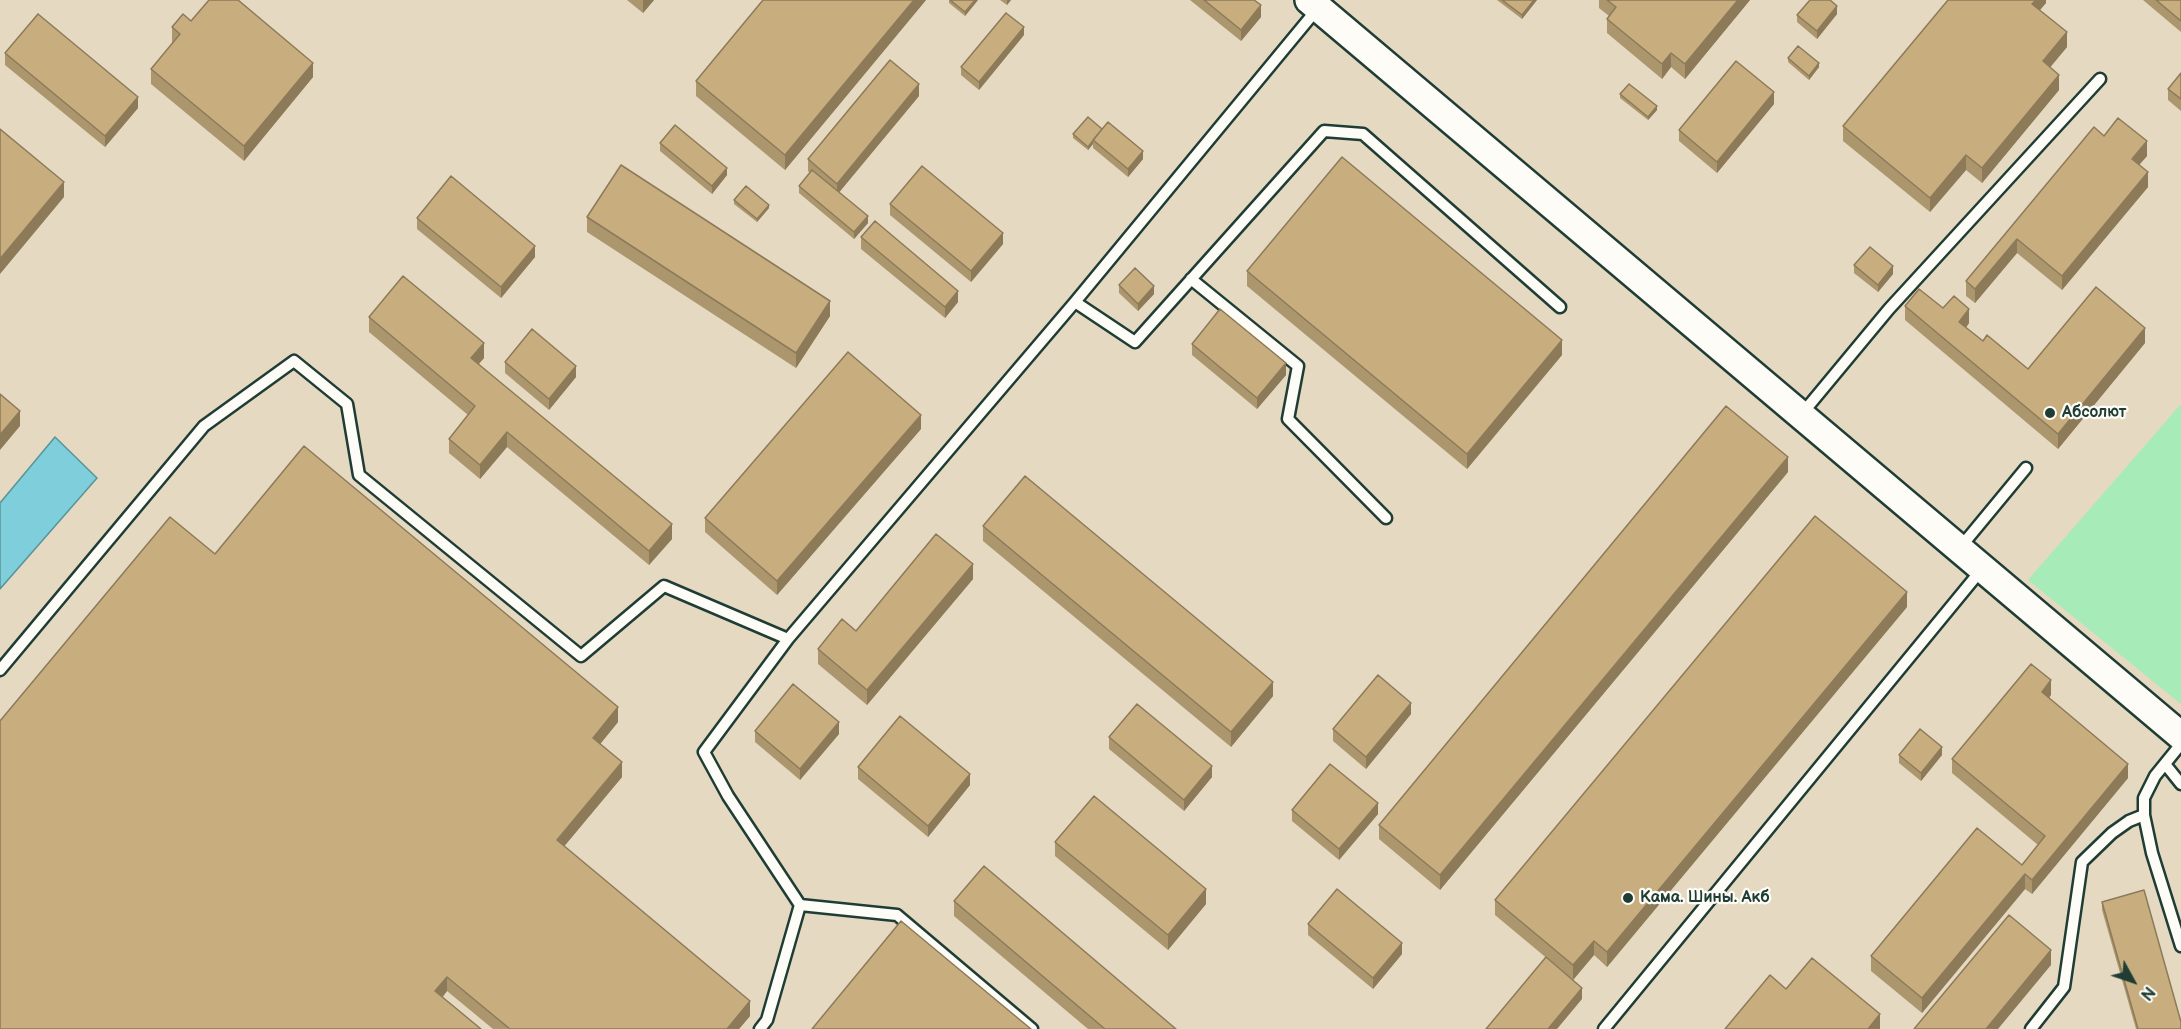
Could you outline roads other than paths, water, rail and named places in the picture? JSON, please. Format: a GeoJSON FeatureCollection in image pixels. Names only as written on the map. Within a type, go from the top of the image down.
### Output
{"type":"FeatureCollection","features":[{"type":"Feature","properties":{"kind":"street"},"geometry":{"type":"LineString","coordinates":[[1313,4],[2181,736]]}},
{"type":"Feature","properties":{"kind":"lane"},"geometry":{"type":"LineString","coordinates":[[760,1029],[766,1020],[800,905],[728,796],[704,752],[788,639],[1075,302],[1313,4]]}},
{"type":"Feature","properties":{"kind":"lane"},"geometry":{"type":"LineString","coordinates":[[1801,415],[1889,309],[2100,79]]}},
{"type":"Feature","properties":{"kind":"lane"},"geometry":{"type":"LineString","coordinates":[[1075,302],[1135,342],[1324,130],[1363,134],[1560,307]]}},
{"type":"Feature","properties":{"kind":"lane"},"geometry":{"type":"LineString","coordinates":[[1191,279],[1298,366],[1288,418],[1386,518]]}},
{"type":"Feature","properties":{"kind":"lane"},"geometry":{"type":"LineString","coordinates":[[0,670],[204,426],[294,362],[347,404],[359,475],[581,656],[664,586],[788,639]]}},
{"type":"Feature","properties":{"kind":"lane"},"geometry":{"type":"LineString","coordinates":[[1959,549],[2026,468]]}},
{"type":"Feature","properties":{"kind":"lane"},"geometry":{"type":"LineString","coordinates":[[1604,1029],[1982,568]]}},
{"type":"Feature","properties":{"kind":"lane"},"geometry":{"type":"LineString","coordinates":[[2181,744],[2155,776],[2144,798],[2144,814],[2152,853],[2181,946]]}},
{"type":"Feature","properties":{"kind":"lane"},"geometry":{"type":"LineString","coordinates":[[2165,764],[2181,784]]}},
{"type":"Feature","properties":{"kind":"lane"},"geometry":{"type":"LineString","coordinates":[[2031,1029],[2064,987],[2082,862],[2112,833],[2144,814]]}},
{"type":"Feature","properties":{"kind":"lane"},"geometry":{"type":"LineString","coordinates":[[800,905],[897,915],[1032,1029]]}},
{"type":"Feature","properties":{"kind":"water"},"geometry":{"type":"Polygon","coordinates":[[[55,437],[97,478],[0,589],[0,503],[55,437]]]}},
{"type":"Feature","properties":{"kind":"place","name":"Абсолют"},"geometry":{"type":"Point","coordinates":[2050,413]}},
{"type":"Feature","properties":{"kind":"place","name":"Кама. Шины. Акб"},"geometry":{"type":"Point","coordinates":[1628,898]}}]}
